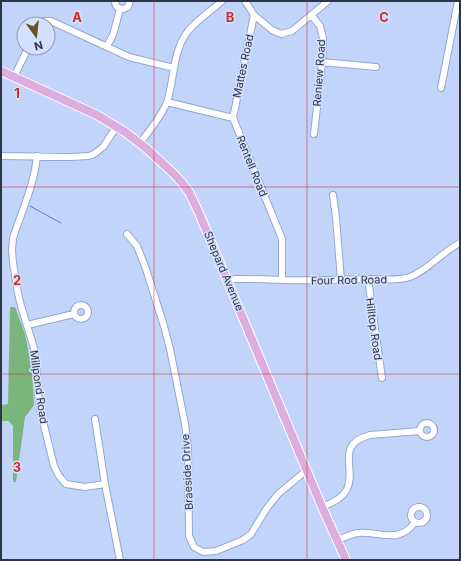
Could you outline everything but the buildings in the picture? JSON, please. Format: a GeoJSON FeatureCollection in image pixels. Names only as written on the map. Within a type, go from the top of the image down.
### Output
{"type":"FeatureCollection","features":[{"type":"Feature","properties":{"kind":"main road","name":"Shepard Avenue"},"geometry":{"type":"LineString","coordinates":[[1,71],[97,115],[117,126],[140,143],[175,175],[189,192],[228,281],[306,470],[346,560]]}},
{"type":"Feature","properties":{"kind":"street"},"geometry":{"type":"LineString","coordinates":[[115,1],[116,6],[120,9]]}},
{"type":"Feature","properties":{"kind":"street"},"geometry":{"type":"LineString","coordinates":[[120,9],[128,7],[130,1]]}},
{"type":"Feature","properties":{"kind":"street"},"geometry":{"type":"LineString","coordinates":[[140,143],[159,118],[167,102],[174,68],[186,33],[222,1]]}},
{"type":"Feature","properties":{"kind":"street"},"geometry":{"type":"LineString","coordinates":[[245,1],[254,14],[272,30],[281,34],[292,31],[328,1]]}},
{"type":"Feature","properties":{"kind":"street"},"geometry":{"type":"LineString","coordinates":[[441,88],[458,1]]}},
{"type":"Feature","properties":{"kind":"street"},"geometry":{"type":"LineString","coordinates":[[108,46],[113,35],[120,9]]}},
{"type":"Feature","properties":{"kind":"street","name":"Mattes Road"},"geometry":{"type":"LineString","coordinates":[[232,118],[254,14]]}},
{"type":"Feature","properties":{"kind":"street","name":"Reniew Road"},"geometry":{"type":"LineString","coordinates":[[310,15],[320,26],[323,38],[322,62],[314,134]]}},
{"type":"Feature","properties":{"kind":"street"},"geometry":{"type":"LineString","coordinates":[[56,23],[129,57],[174,68]]}},
{"type":"Feature","properties":{"kind":"street"},"geometry":{"type":"LineString","coordinates":[[14,77],[24,56]]}},
{"type":"Feature","properties":{"kind":"street"},"geometry":{"type":"LineString","coordinates":[[322,62],[376,67]]}},
{"type":"Feature","properties":{"kind":"street"},"geometry":{"type":"LineString","coordinates":[[167,102],[232,118]]}},
{"type":"Feature","properties":{"kind":"street","name":"Rentell Road"},"geometry":{"type":"LineString","coordinates":[[232,118],[282,239],[282,280]]}},
{"type":"Feature","properties":{"kind":"street"},"geometry":{"type":"LineString","coordinates":[[1,156],[84,156],[94,154],[103,147],[117,126]]}},
{"type":"Feature","properties":{"kind":"street","name":"Millpond Road"},"geometry":{"type":"LineString","coordinates":[[37,156],[30,192],[15,232],[12,246],[18,293],[34,348],[41,413],[54,466],[59,476],[66,484],[85,487],[105,484]]}},
{"type":"Feature","properties":{"kind":"street"},"geometry":{"type":"LineString","coordinates":[[333,195],[341,280]]}},
{"type":"Feature","properties":{"kind":"street","name":"Braeside Drive"},"geometry":{"type":"LineString","coordinates":[[127,234],[137,246],[146,269],[170,349],[188,449],[189,536],[194,547],[203,552],[216,551],[243,540],[251,534],[266,508],[278,494],[306,470]]}},
{"type":"Feature","properties":{"kind":"street","name":"Four Rod Road"},"geometry":{"type":"LineString","coordinates":[[228,281],[235,279],[400,279],[410,277],[423,270],[460,242]]}},
{"type":"Feature","properties":{"kind":"street","name":"Hilltop Road"},"geometry":{"type":"LineString","coordinates":[[368,279],[382,378]]}},
{"type":"Feature","properties":{"kind":"street"},"geometry":{"type":"LineString","coordinates":[[27,325],[74,314]]}},
{"type":"Feature","properties":{"kind":"street"},"geometry":{"type":"LineString","coordinates":[[95,419],[105,484],[120,560]]}},
{"type":"Feature","properties":{"kind":"street"},"geometry":{"type":"LineString","coordinates":[[322,507],[335,502],[347,490],[350,475],[348,458],[353,445],[358,440],[370,435],[420,431]]}},
{"type":"Feature","properties":{"kind":"street"},"geometry":{"type":"LineString","coordinates":[[337,540],[356,533],[393,536],[412,527],[415,522]]}},
{"type":"Feature","properties":{"kind":"green space"},"geometry":{"type":"Polygon","coordinates":[[[10,307],[15,307],[25,334],[32,369],[34,405],[25,417],[16,482],[13,482],[13,426],[9,421],[1,421],[1,405],[8,404],[10,307]]]}},
{"type":"Feature","properties":{"kind":"waterway"},"geometry":{"type":"LineString","coordinates":[[30,206],[61,223]]}}]}
